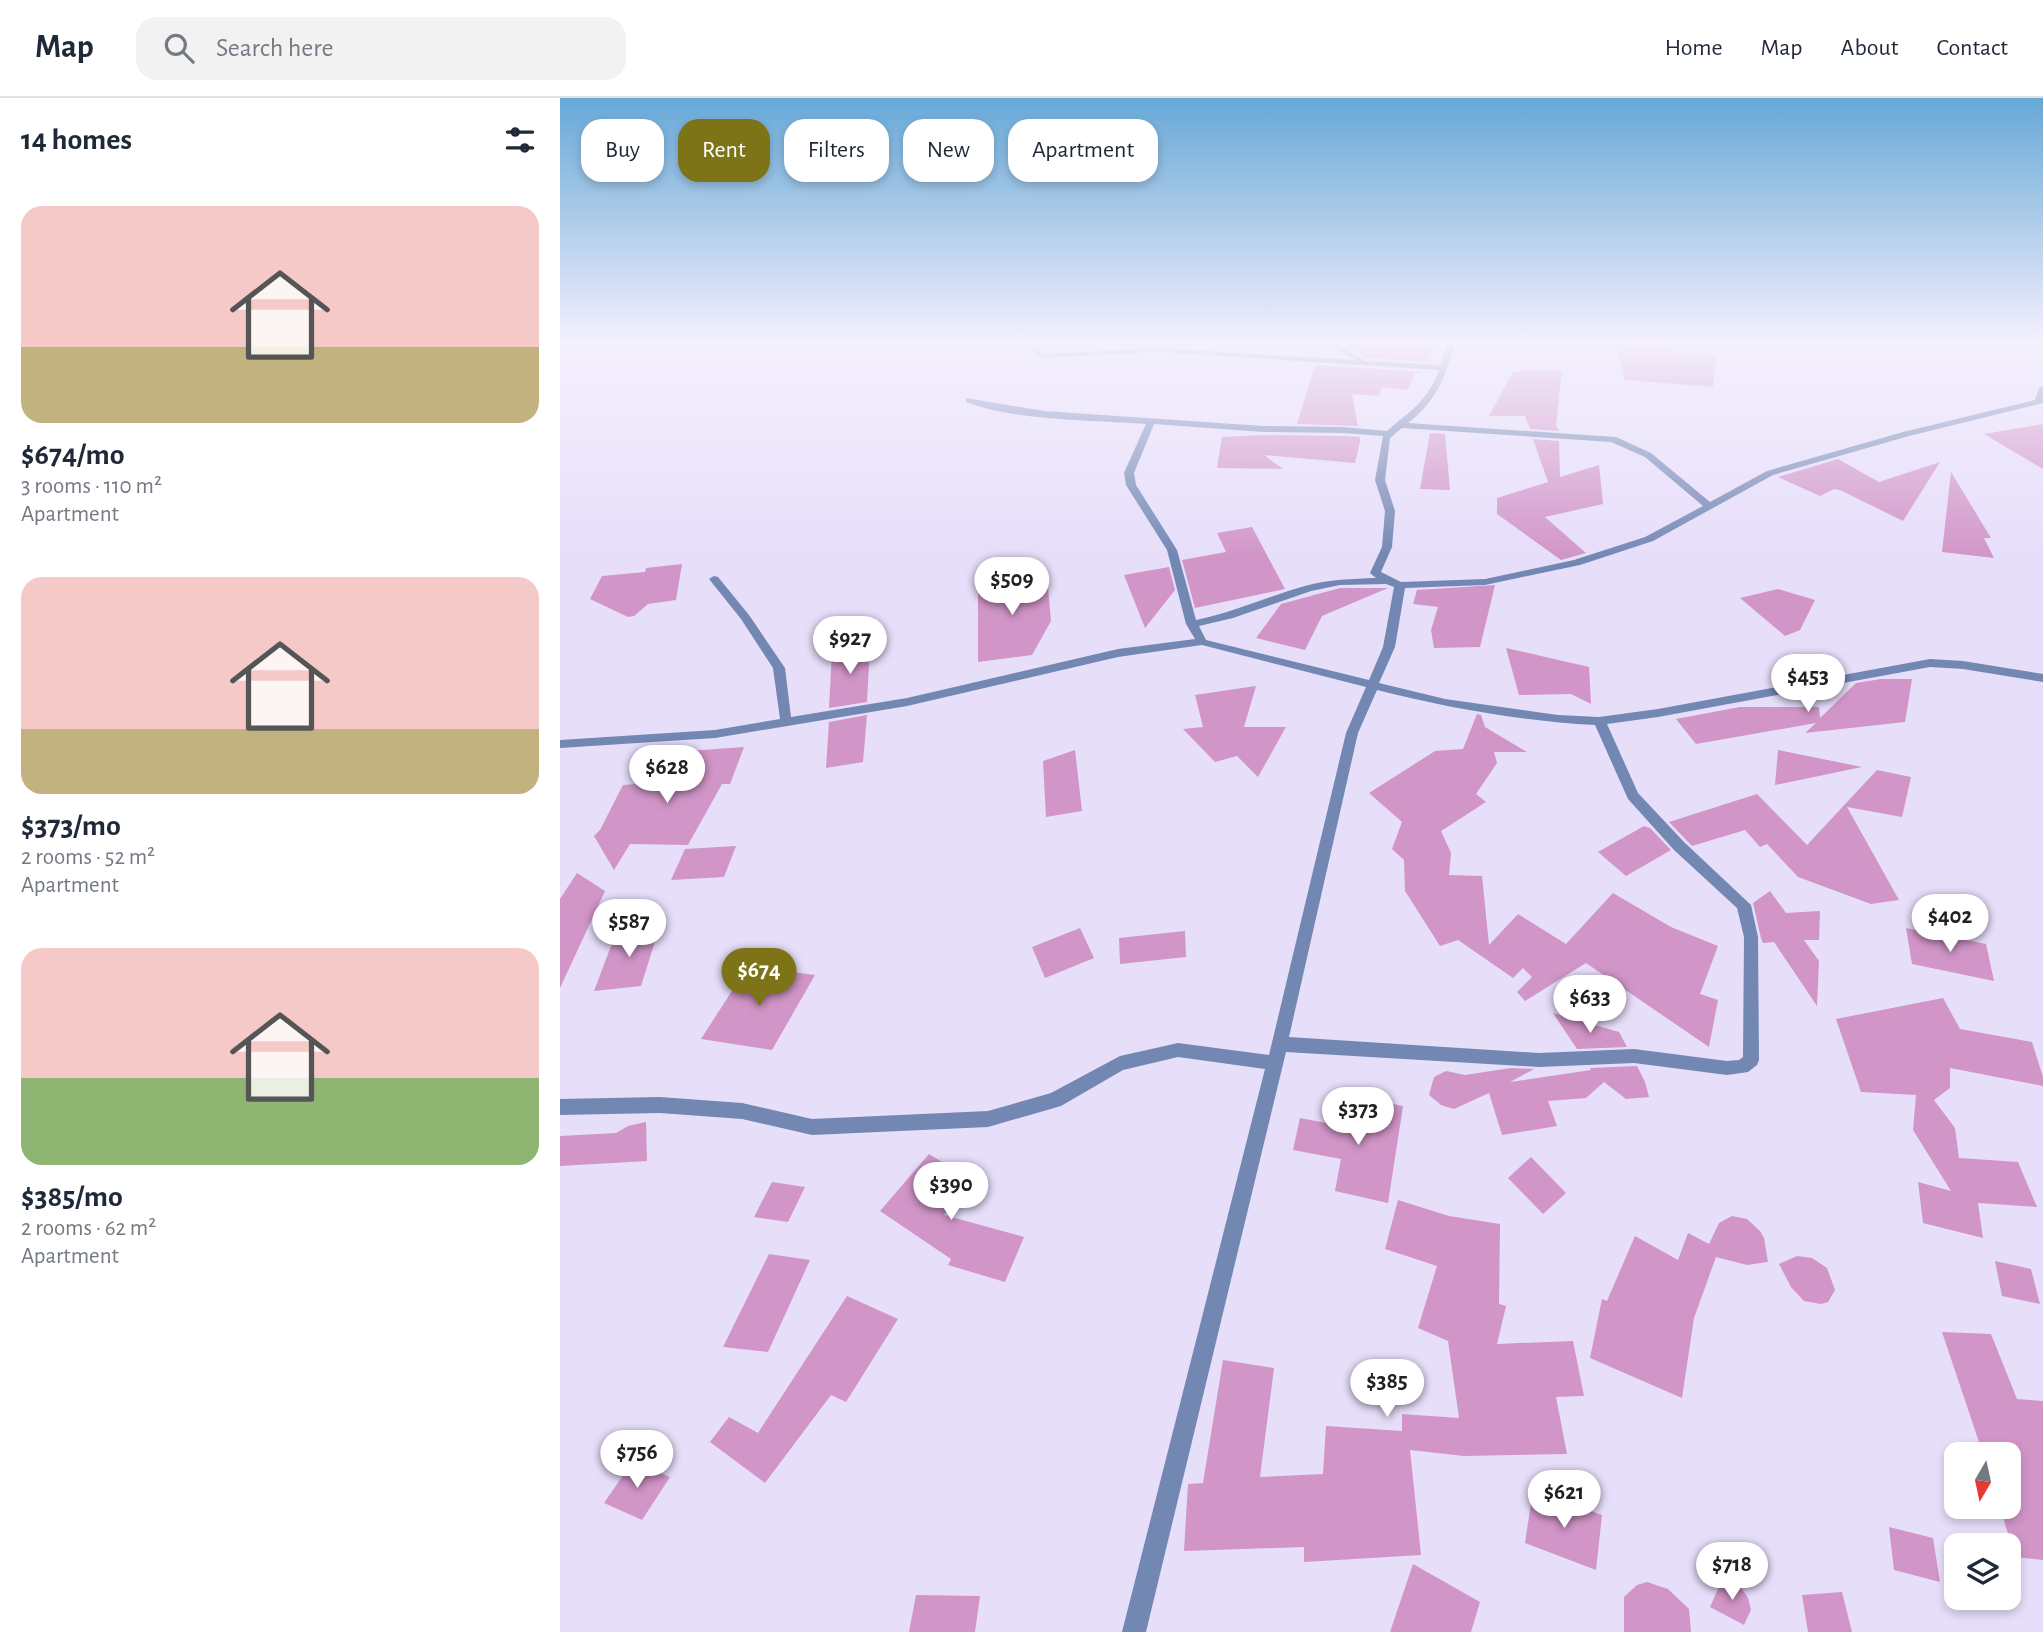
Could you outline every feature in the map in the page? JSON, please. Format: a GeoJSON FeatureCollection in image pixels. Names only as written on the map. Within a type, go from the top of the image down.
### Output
{"type":"FeatureCollection","features":[{"type":"Feature","properties":{"kind":"street"},"geometry":{"type":"LineString","coordinates":[[1053,415],[1263,429],[1343,430],[1389,434]]}},
{"type":"Feature","properties":{"kind":"street"},"geometry":{"type":"LineString","coordinates":[[1413,415],[1389,434],[1383,448],[1380,480],[1390,511],[1387,547],[1375,573],[1400,585],[1485,582],[1576,564],[1649,539],[1710,507],[1750,481],[1790,466],[1989,415]]}},
{"type":"Feature","properties":{"kind":"street"},"geometry":{"type":"LineString","coordinates":[[1152,421],[1129,473],[1131,485],[1172,550],[1192,624],[1202,642]]}},
{"type":"Feature","properties":{"kind":"street"},"geometry":{"type":"LineString","coordinates":[[1402,425],[1613,439],[1648,455],[1710,507]]}},
{"type":"Feature","properties":{"kind":"street"},"geometry":{"type":"LineString","coordinates":[[714,579],[745,617],[779,668],[786,722]]}},
{"type":"Feature","properties":{"kind":"street"},"geometry":{"type":"LineString","coordinates":[[1192,624],[1229,615],[1309,588],[1340,582],[1387,581]]}},
{"type":"Feature","properties":{"kind":"street"},"geometry":{"type":"LineString","coordinates":[[1134,1632],[1280,1044],[1352,733],[1389,647],[1400,585]]}},
{"type":"Feature","properties":{"kind":"street"},"geometry":{"type":"LineString","coordinates":[[560,744],[715,734],[907,702],[1118,653],[1202,642],[1370,686],[1502,712],[1599,721],[1658,713],[1930,663],[1962,665],[2043,678]]}},
{"type":"Feature","properties":{"kind":"street"},"geometry":{"type":"LineString","coordinates":[[1280,1044],[1539,1060],[1634,1056],[1727,1068],[1742,1067],[1751,1060],[1751,937],[1744,905],[1679,846],[1633,796],[1599,721]]}},
{"type":"Feature","properties":{"kind":"street"},"geometry":{"type":"LineString","coordinates":[[560,1107],[660,1105],[742,1111],[812,1128],[988,1119],[1055,1100],[1121,1063],[1178,1049],[1275,1063]]}},
{"type":"Feature","properties":{"kind":"building"},"geometry":{"type":"Polygon","coordinates":[[[1300,415],[1356,415],[1358,426],[1297,424],[1300,415]]]}},
{"type":"Feature","properties":{"kind":"building"},"geometry":{"type":"Polygon","coordinates":[[[1557,415],[1556,425],[1559,431],[1530,429],[1525,416],[1489,416],[1557,415]]]}},
{"type":"Feature","properties":{"kind":"building"},"geometry":{"type":"Polygon","coordinates":[[[2043,424],[2043,469],[1984,434],[2043,424]]]}},
{"type":"Feature","properties":{"kind":"building"},"geometry":{"type":"Polygon","coordinates":[[[1430,433],[1445,434],[1450,490],[1420,489],[1430,433]]]}},
{"type":"Feature","properties":{"kind":"building"},"geometry":{"type":"Polygon","coordinates":[[[1222,437],[1360,437],[1360,442],[1355,463],[1264,455],[1283,469],[1217,468],[1222,437]]]}},
{"type":"Feature","properties":{"kind":"building"},"geometry":{"type":"Polygon","coordinates":[[[1533,439],[1559,441],[1560,477],[1599,465],[1603,504],[1545,517],[1586,553],[1561,560],[1497,514],[1497,498],[1548,482],[1533,439]]]}},
{"type":"Feature","properties":{"kind":"building"},"geometry":{"type":"Polygon","coordinates":[[[1838,459],[1879,482],[1940,462],[1903,521],[1840,490],[1834,489],[1820,496],[1778,477],[1838,459]]]}},
{"type":"Feature","properties":{"kind":"building"},"geometry":{"type":"Polygon","coordinates":[[[1951,472],[1991,538],[1984,538],[1994,558],[1942,552],[1951,472]]]}},
{"type":"Feature","properties":{"kind":"building"},"geometry":{"type":"Polygon","coordinates":[[[1252,527],[1285,589],[1195,608],[1182,560],[1226,552],[1217,533],[1252,527]]]}},
{"type":"Feature","properties":{"kind":"building"},"geometry":{"type":"Polygon","coordinates":[[[682,564],[676,600],[648,604],[634,616],[628,617],[590,599],[602,576],[645,572],[646,568],[682,564]]]}},
{"type":"Feature","properties":{"kind":"building"},"geometry":{"type":"Polygon","coordinates":[[[1169,567],[1175,590],[1145,628],[1124,575],[1169,567]]]}},
{"type":"Feature","properties":{"kind":"building"},"geometry":{"type":"Polygon","coordinates":[[[1000,576],[1047,577],[1051,621],[1032,655],[978,662],[978,581],[997,582],[1000,576]]]}},
{"type":"Feature","properties":{"kind":"building"},"geometry":{"type":"Polygon","coordinates":[[[1495,585],[1480,647],[1434,648],[1431,630],[1438,607],[1413,604],[1417,590],[1495,585]]]}},
{"type":"Feature","properties":{"kind":"building"},"geometry":{"type":"Polygon","coordinates":[[[1340,588],[1388,588],[1322,616],[1305,650],[1256,638],[1281,604],[1340,588]]]}},
{"type":"Feature","properties":{"kind":"building"},"geometry":{"type":"Polygon","coordinates":[[[1778,589],[1815,600],[1800,630],[1785,636],[1740,598],[1778,589]]]}},
{"type":"Feature","properties":{"kind":"building"},"geometry":{"type":"Polygon","coordinates":[[[870,645],[867,702],[829,708],[832,651],[870,645]]]}},
{"type":"Feature","properties":{"kind":"building"},"geometry":{"type":"Polygon","coordinates":[[[1506,648],[1589,667],[1591,704],[1571,694],[1519,695],[1506,648]]]}},
{"type":"Feature","properties":{"kind":"building"},"geometry":{"type":"Polygon","coordinates":[[[1881,679],[1912,679],[1905,722],[1805,733],[1816,723],[1696,744],[1676,719],[1740,707],[1819,707],[1820,718],[1856,683],[1881,679]]]}},
{"type":"Feature","properties":{"kind":"building"},"geometry":{"type":"Polygon","coordinates":[[[1256,686],[1244,727],[1286,727],[1258,777],[1237,756],[1215,762],[1183,729],[1203,727],[1195,695],[1256,686]]]}},
{"type":"Feature","properties":{"kind":"building"},"geometry":{"type":"Polygon","coordinates":[[[1477,714],[1481,715],[1485,727],[1527,752],[1494,752],[1497,763],[1476,794],[1486,802],[1441,831],[1451,853],[1449,875],[1482,876],[1489,945],[1518,914],[1566,944],[1613,893],[1671,927],[1718,946],[1700,994],[1718,1000],[1709,1047],[1586,963],[1525,1001],[1517,992],[1532,977],[1523,968],[1513,978],[1458,940],[1440,946],[1405,891],[1404,860],[1392,849],[1402,822],[1369,793],[1435,751],[1463,749],[1477,714]]]}},
{"type":"Feature","properties":{"kind":"building"},"geometry":{"type":"Polygon","coordinates":[[[867,715],[863,762],[826,768],[829,722],[867,715]]]}},
{"type":"Feature","properties":{"kind":"building"},"geometry":{"type":"Polygon","coordinates":[[[744,747],[730,784],[722,784],[688,845],[630,844],[614,870],[594,836],[600,830],[623,785],[676,781],[689,751],[744,747]]]}},
{"type":"Feature","properties":{"kind":"building"},"geometry":{"type":"Polygon","coordinates":[[[1075,750],[1082,811],[1046,817],[1043,761],[1075,750]]]}},
{"type":"Feature","properties":{"kind":"building"},"geometry":{"type":"Polygon","coordinates":[[[1778,750],[1862,767],[1775,785],[1778,750]]]}},
{"type":"Feature","properties":{"kind":"building"},"geometry":{"type":"Polygon","coordinates":[[[1877,770],[1911,777],[1902,817],[1847,807],[1899,900],[1871,904],[1798,877],[1767,844],[1760,847],[1745,830],[1692,846],[1669,822],[1757,794],[1807,845],[1877,770]]]}},
{"type":"Feature","properties":{"kind":"building"},"geometry":{"type":"Polygon","coordinates":[[[1644,826],[1650,828],[1671,850],[1626,876],[1598,852],[1644,826]]]}},
{"type":"Feature","properties":{"kind":"building"},"geometry":{"type":"Polygon","coordinates":[[[736,846],[724,877],[671,880],[685,849],[736,846]]]}},
{"type":"Feature","properties":{"kind":"building"},"geometry":{"type":"Polygon","coordinates":[[[577,873],[605,891],[560,988],[560,899],[577,873]]]}},
{"type":"Feature","properties":{"kind":"building"},"geometry":{"type":"Polygon","coordinates":[[[1770,891],[1786,913],[1820,911],[1819,940],[1804,940],[1819,961],[1817,1006],[1774,942],[1763,943],[1753,903],[1770,891]]]}},
{"type":"Feature","properties":{"kind":"building"},"geometry":{"type":"Polygon","coordinates":[[[664,913],[641,986],[594,991],[611,946],[664,913]]]}},
{"type":"Feature","properties":{"kind":"building"},"geometry":{"type":"Polygon","coordinates":[[[1080,928],[1094,958],[1045,978],[1032,947],[1080,928]]]}},
{"type":"Feature","properties":{"kind":"building"},"geometry":{"type":"Polygon","coordinates":[[[1906,928],[1986,944],[1994,981],[1912,964],[1906,928]]]}},
{"type":"Feature","properties":{"kind":"building"},"geometry":{"type":"Polygon","coordinates":[[[1185,931],[1186,957],[1120,964],[1119,938],[1185,931]]]}},
{"type":"Feature","properties":{"kind":"building"},"geometry":{"type":"Polygon","coordinates":[[[748,966],[815,975],[772,1050],[701,1039],[748,966]]]}},
{"type":"Feature","properties":{"kind":"building"},"geometry":{"type":"Polygon","coordinates":[[[1943,998],[1960,1029],[2032,1042],[2043,1077],[2043,1086],[1950,1068],[1950,1088],[1934,1100],[1955,1128],[1959,1158],[2018,1162],[2037,1207],[1978,1203],[1983,1238],[1923,1223],[1918,1182],[1951,1191],[1913,1130],[1916,1095],[1861,1092],[1836,1019],[1943,998]]]}},
{"type":"Feature","properties":{"kind":"building"},"geometry":{"type":"Polygon","coordinates":[[[1553,1013],[1619,1032],[1627,1047],[1577,1049],[1553,1013]]]}},
{"type":"Feature","properties":{"kind":"building"},"geometry":{"type":"Polygon","coordinates":[[[1637,1066],[1649,1097],[1626,1099],[1604,1082],[1586,1098],[1548,1101],[1557,1126],[1502,1135],[1489,1093],[1454,1109],[1441,1105],[1429,1095],[1434,1077],[1446,1071],[1465,1075],[1511,1068],[1534,1069],[1510,1082],[1591,1070],[1590,1068],[1637,1066]]]}},
{"type":"Feature","properties":{"kind":"building"},"geometry":{"type":"Polygon","coordinates":[[[1353,1096],[1403,1106],[1388,1203],[1335,1191],[1341,1159],[1293,1150],[1300,1118],[1347,1127],[1353,1096]]]}},
{"type":"Feature","properties":{"kind":"building"},"geometry":{"type":"Polygon","coordinates":[[[646,1122],[647,1161],[560,1166],[560,1136],[616,1133],[628,1126],[646,1122]]]}},
{"type":"Feature","properties":{"kind":"building"},"geometry":{"type":"Polygon","coordinates":[[[929,1154],[972,1181],[944,1215],[1024,1237],[1005,1282],[948,1265],[951,1259],[880,1211],[929,1154]]]}},
{"type":"Feature","properties":{"kind":"building"},"geometry":{"type":"Polygon","coordinates":[[[1531,1157],[1566,1193],[1543,1214],[1508,1178],[1531,1157]]]}},
{"type":"Feature","properties":{"kind":"building"},"geometry":{"type":"Polygon","coordinates":[[[772,1182],[805,1187],[788,1222],[754,1217],[772,1182]]]}},
{"type":"Feature","properties":{"kind":"building"},"geometry":{"type":"Polygon","coordinates":[[[1398,1200],[1449,1216],[1500,1224],[1499,1304],[1506,1306],[1497,1344],[1573,1341],[1584,1396],[1556,1397],[1567,1454],[1464,1456],[1410,1450],[1421,1555],[1304,1562],[1304,1547],[1184,1551],[1188,1484],[1203,1483],[1223,1360],[1274,1368],[1260,1477],[1323,1474],[1326,1426],[1402,1431],[1402,1414],[1459,1418],[1448,1341],[1418,1328],[1437,1266],[1385,1249],[1398,1200]]]}},
{"type":"Feature","properties":{"kind":"building"},"geometry":{"type":"Polygon","coordinates":[[[1732,1216],[1747,1219],[1760,1231],[1764,1238],[1768,1262],[1747,1265],[1716,1257],[1694,1318],[1682,1398],[1590,1358],[1602,1299],[1607,1301],[1635,1236],[1678,1260],[1688,1233],[1709,1244],[1719,1223],[1732,1216]]]}},
{"type":"Feature","properties":{"kind":"building"},"geometry":{"type":"Polygon","coordinates":[[[769,1254],[810,1260],[768,1352],[723,1347],[769,1254]]]}},
{"type":"Feature","properties":{"kind":"building"},"geometry":{"type":"Polygon","coordinates":[[[1797,1256],[1812,1258],[1827,1268],[1835,1290],[1828,1302],[1821,1304],[1804,1301],[1791,1287],[1779,1264],[1797,1256]]]}},
{"type":"Feature","properties":{"kind":"building"},"geometry":{"type":"Polygon","coordinates":[[[1995,1261],[2031,1269],[2040,1304],[2002,1296],[1995,1261]]]}},
{"type":"Feature","properties":{"kind":"building"},"geometry":{"type":"Polygon","coordinates":[[[847,1296],[898,1319],[846,1402],[831,1395],[765,1483],[710,1442],[729,1417],[758,1433],[847,1296]]]}},
{"type":"Feature","properties":{"kind":"building"},"geometry":{"type":"Polygon","coordinates":[[[1942,1332],[1991,1334],[2017,1399],[2043,1401],[2043,1560],[2021,1558],[2021,1533],[2008,1533],[2004,1519],[2021,1519],[2021,1442],[1979,1442],[1942,1332]]]}},
{"type":"Feature","properties":{"kind":"building"},"geometry":{"type":"Polygon","coordinates":[[[633,1461],[670,1477],[642,1520],[604,1503],[633,1461]]]}},
{"type":"Feature","properties":{"kind":"building"},"geometry":{"type":"Polygon","coordinates":[[[1533,1490],[1602,1515],[1596,1570],[1525,1543],[1533,1490]]]}},
{"type":"Feature","properties":{"kind":"building"},"geometry":{"type":"Polygon","coordinates":[[[1889,1527],[1933,1538],[1940,1582],[1894,1570],[1889,1527]]]}},
{"type":"Feature","properties":{"kind":"building"},"geometry":{"type":"Polygon","coordinates":[[[1413,1564],[1480,1602],[1471,1632],[1390,1632],[1413,1564]]]}},
{"type":"Feature","properties":{"kind":"building"},"geometry":{"type":"Polygon","coordinates":[[[1722,1580],[1740,1586],[1748,1598],[1751,1610],[1744,1625],[1710,1607],[1722,1580]]]}},
{"type":"Feature","properties":{"kind":"building"},"geometry":{"type":"Polygon","coordinates":[[[1647,1582],[1668,1589],[1689,1609],[1691,1632],[1624,1632],[1624,1597],[1637,1585],[1647,1582]]]}},
{"type":"Feature","properties":{"kind":"building"},"geometry":{"type":"Polygon","coordinates":[[[1842,1592],[1852,1632],[1808,1632],[1802,1595],[1842,1592]]]}},
{"type":"Feature","properties":{"kind":"building"},"geometry":{"type":"Polygon","coordinates":[[[916,1595],[980,1596],[975,1632],[909,1632],[916,1595]]]}}]}
